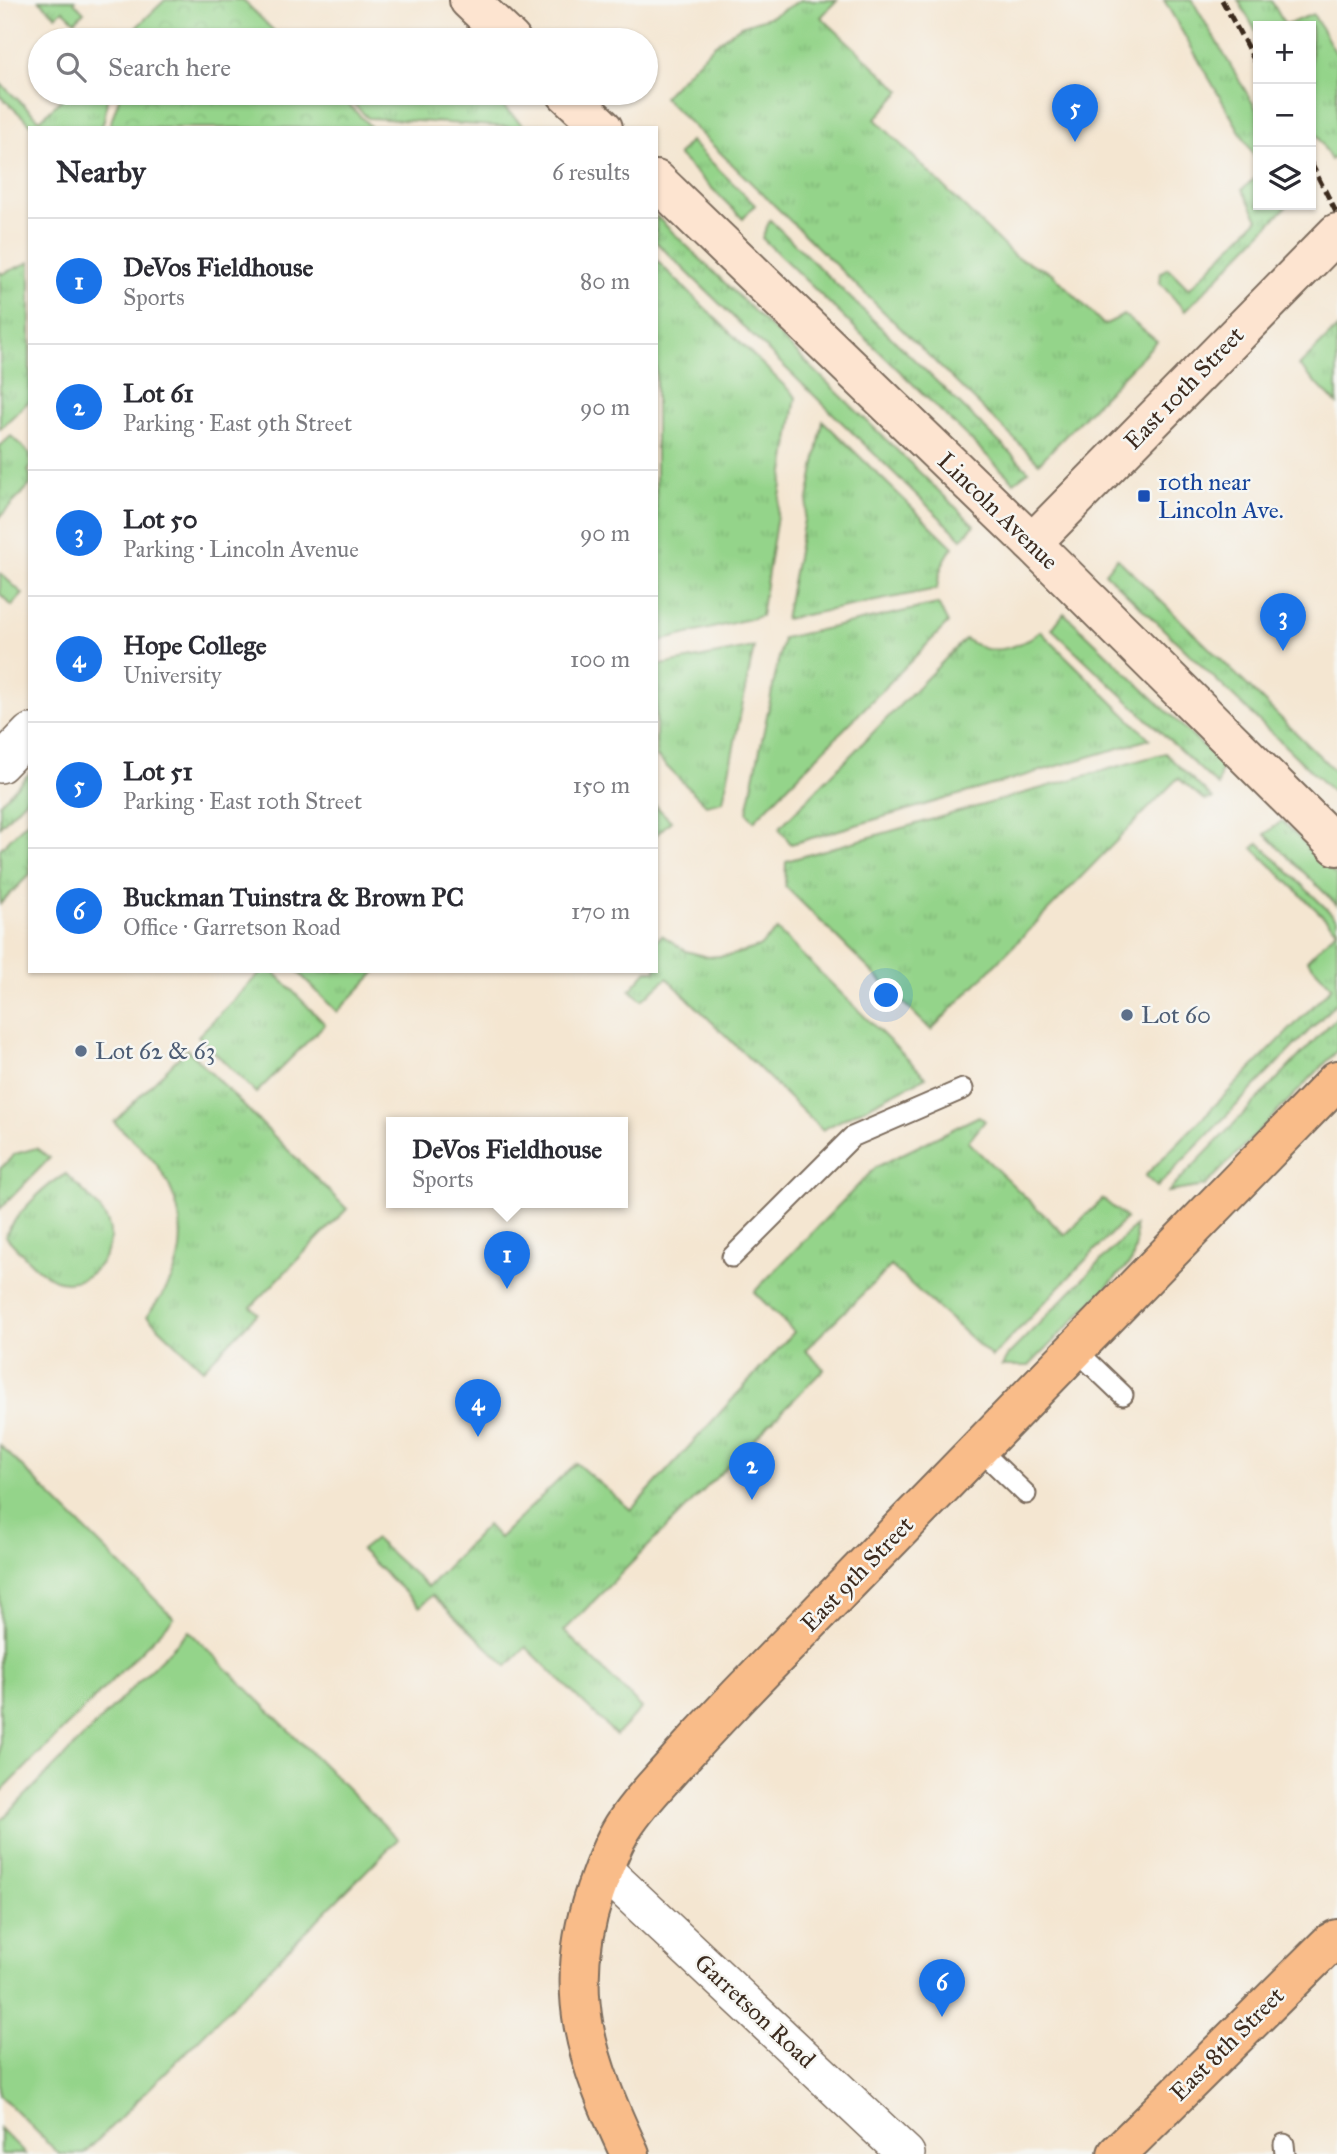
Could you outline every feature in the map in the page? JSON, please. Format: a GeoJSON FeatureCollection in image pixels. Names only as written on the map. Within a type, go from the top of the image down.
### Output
{"type":"FeatureCollection","features":[{"type":"Feature","properties":{"kind":"main road","name":"East 9th Street"},"geometry":{"type":"LineString","coordinates":[[630,2154],[598,2079],[579,1999],[579,1965],[587,1918],[603,1869],[619,1833],[646,1797],[739,1695],[1337,1080]]}},
{"type":"Feature","properties":{"kind":"main road","name":"East 8th Street"},"geometry":{"type":"LineString","coordinates":[[1117,2154],[1335,1939]]}},
{"type":"Feature","properties":{"kind":"street"},"geometry":{"type":"LineString","coordinates":[[469,0],[498,28]]}},
{"type":"Feature","properties":{"kind":"street"},"geometry":{"type":"LineString","coordinates":[[579,105],[601,126]]}},
{"type":"Feature","properties":{"kind":"street","name":"Lincoln Avenue"},"geometry":{"type":"LineString","coordinates":[[658,182],[1032,543],[1337,846]]}},
{"type":"Feature","properties":{"kind":"street","name":"East 10th Street"},"geometry":{"type":"LineString","coordinates":[[1032,543],[1337,233]]}},
{"type":"Feature","properties":{"kind":"street"},"geometry":{"type":"LineString","coordinates":[[0,764],[28,735]]}},
{"type":"Feature","properties":{"kind":"street","name":"Garretson Road"},"geometry":{"type":"LineString","coordinates":[[603,1869],[906,2154]]}},
{"type":"Feature","properties":{"kind":"lane"},"geometry":{"type":"LineString","coordinates":[[732,1257],[852,1137],[963,1089]]}},
{"type":"Feature","properties":{"kind":"lane"},"geometry":{"type":"LineString","coordinates":[[1075,1349],[1123,1395]]}},
{"type":"Feature","properties":{"kind":"lane"},"geometry":{"type":"LineString","coordinates":[[979,1449],[1026,1494]]}},
{"type":"Feature","properties":{"kind":"green space"},"geometry":{"type":"Polygon","coordinates":[[[39,0],[75,0],[84,12],[75,21],[63,10],[56,16],[39,0]]]}},
{"type":"Feature","properties":{"kind":"green space"},"geometry":{"type":"Polygon","coordinates":[[[165,0],[243,0],[271,28],[136,28],[165,0]]]}},
{"type":"Feature","properties":{"kind":"green space"},"geometry":{"type":"Polygon","coordinates":[[[801,0],[837,0],[821,17],[901,91],[875,119],[1014,256],[1052,273],[1104,325],[1124,315],[1157,341],[1039,463],[663,97],[714,45],[741,26],[772,16],[801,0]]]}},
{"type":"Feature","properties":{"kind":"green space"},"geometry":{"type":"Polygon","coordinates":[[[1164,0],[1192,0],[1253,104],[1253,154],[1164,0]]]}},
{"type":"Feature","properties":{"kind":"green space"},"geometry":{"type":"Polygon","coordinates":[[[1238,0],[1271,0],[1283,21],[1253,21],[1253,26],[1238,0]]]}},
{"type":"Feature","properties":{"kind":"green space"},"geometry":{"type":"Polygon","coordinates":[[[1313,14],[1337,55],[1337,155],[1331,160],[1316,134],[1316,21],[1295,21],[1313,14]]]}},
{"type":"Feature","properties":{"kind":"green space"},"geometry":{"type":"Polygon","coordinates":[[[0,83],[40,120],[56,105],[106,105],[104,120],[102,126],[33,126],[0,96],[0,83]]]}},
{"type":"Feature","properties":{"kind":"green space"},"geometry":{"type":"Polygon","coordinates":[[[117,105],[349,105],[370,126],[110,126],[117,105]]]}},
{"type":"Feature","properties":{"kind":"green space"},"geometry":{"type":"Polygon","coordinates":[[[354,105],[502,105],[524,126],[494,126],[368,118],[354,105]]]}},
{"type":"Feature","properties":{"kind":"green space"},"geometry":{"type":"Polygon","coordinates":[[[690,141],[755,205],[743,219],[678,155],[690,141]]]}},
{"type":"Feature","properties":{"kind":"green space"},"geometry":{"type":"Polygon","coordinates":[[[1253,180],[1253,210],[1242,189],[1253,180]]]}},
{"type":"Feature","properties":{"kind":"green space"},"geometry":{"type":"Polygon","coordinates":[[[1253,210],[1283,210],[1185,311],[1160,283],[1161,272],[1168,268],[1189,289],[1258,219],[1253,210]]]}},
{"type":"Feature","properties":{"kind":"green space"},"geometry":{"type":"Polygon","coordinates":[[[658,218],[974,525],[962,539],[658,244],[658,218]]]}},
{"type":"Feature","properties":{"kind":"green space"},"geometry":{"type":"Polygon","coordinates":[[[770,220],[1029,471],[1014,482],[762,238],[770,220]]]}},
{"type":"Feature","properties":{"kind":"green space"},"geometry":{"type":"Polygon","coordinates":[[[658,262],[796,397],[761,616],[658,642],[658,262]]]}},
{"type":"Feature","properties":{"kind":"green space"},"geometry":{"type":"Polygon","coordinates":[[[28,263],[28,402],[0,429],[0,272],[2,274],[28,263]]]}},
{"type":"Feature","properties":{"kind":"green space"},"geometry":{"type":"Polygon","coordinates":[[[1337,328],[1337,404],[1299,366],[1337,328]]]}},
{"type":"Feature","properties":{"kind":"green space"},"geometry":{"type":"Polygon","coordinates":[[[823,421],[953,547],[942,566],[937,589],[785,619],[823,421]]]}},
{"type":"Feature","properties":{"kind":"green space"},"geometry":{"type":"Polygon","coordinates":[[[11,436],[28,452],[28,487],[0,517],[0,446],[11,436]]]}},
{"type":"Feature","properties":{"kind":"green space"},"geometry":{"type":"Polygon","coordinates":[[[1117,558],[1337,773],[1337,796],[1105,573],[1117,558]]]}},
{"type":"Feature","properties":{"kind":"green space"},"geometry":{"type":"Polygon","coordinates":[[[0,573],[23,594],[12,606],[0,594],[0,573]]]}},
{"type":"Feature","properties":{"kind":"green space"},"geometry":{"type":"Polygon","coordinates":[[[938,604],[948,623],[754,821],[747,812],[783,638],[938,604]]]}},
{"type":"Feature","properties":{"kind":"green space"},"geometry":{"type":"Polygon","coordinates":[[[1064,613],[1222,764],[1218,786],[1052,629],[1064,613]]]}},
{"type":"Feature","properties":{"kind":"green space"},"geometry":{"type":"Polygon","coordinates":[[[1040,631],[1150,739],[791,844],[779,828],[965,639],[986,649],[1000,649],[1022,643],[1040,631]]]}},
{"type":"Feature","properties":{"kind":"green space"},"geometry":{"type":"Polygon","coordinates":[[[754,647],[723,801],[706,805],[658,758],[658,666],[754,647]]]}},
{"type":"Feature","properties":{"kind":"green space"},"geometry":{"type":"Polygon","coordinates":[[[1165,753],[1213,799],[1204,800],[1178,778],[931,1030],[785,886],[786,861],[1165,753]]]}},
{"type":"Feature","properties":{"kind":"green space"},"geometry":{"type":"Polygon","coordinates":[[[28,775],[28,797],[0,826],[0,803],[28,775]]]}},
{"type":"Feature","properties":{"kind":"green space"},"geometry":{"type":"Polygon","coordinates":[[[658,808],[671,821],[658,833],[658,808]]]}},
{"type":"Feature","properties":{"kind":"green space"},"geometry":{"type":"Polygon","coordinates":[[[28,821],[28,876],[0,904],[0,849],[28,821]]]}},
{"type":"Feature","properties":{"kind":"green space"},"geometry":{"type":"Polygon","coordinates":[[[1282,821],[1337,876],[1337,905],[1265,834],[1282,821]]]}},
{"type":"Feature","properties":{"kind":"green space"},"geometry":{"type":"Polygon","coordinates":[[[1259,843],[1337,919],[1337,930],[1253,848],[1259,843]]]}},
{"type":"Feature","properties":{"kind":"green space"},"geometry":{"type":"Polygon","coordinates":[[[777,930],[926,1077],[822,1130],[667,978],[642,1000],[630,990],[645,973],[658,973],[658,939],[662,935],[686,951],[708,957],[732,955],[759,947],[777,930]]]}},
{"type":"Feature","properties":{"kind":"green space"},"geometry":{"type":"Polygon","coordinates":[[[1337,930],[1337,1002],[1157,1187],[1145,1176],[1332,987],[1307,960],[1337,930]]]}},
{"type":"Feature","properties":{"kind":"green space"},"geometry":{"type":"Polygon","coordinates":[[[260,973],[275,973],[325,1024],[256,1093],[198,1036],[260,973]]]}},
{"type":"Feature","properties":{"kind":"green space"},"geometry":{"type":"Polygon","coordinates":[[[299,973],[375,973],[337,1012],[299,973]]]}},
{"type":"Feature","properties":{"kind":"green space"},"geometry":{"type":"Polygon","coordinates":[[[1337,1017],[1337,1051],[1205,1186],[1168,1192],[1337,1017]]]}},
{"type":"Feature","properties":{"kind":"green space"},"geometry":{"type":"Polygon","coordinates":[[[187,1049],[347,1209],[251,1307],[258,1313],[203,1369],[147,1316],[174,1274],[181,1242],[178,1210],[166,1179],[157,1165],[114,1122],[187,1049]]]}},
{"type":"Feature","properties":{"kind":"green space"},"geometry":{"type":"Polygon","coordinates":[[[979,1116],[985,1121],[968,1142],[1065,1235],[1103,1199],[1126,1218],[992,1357],[891,1266],[805,1350],[824,1369],[564,1631],[642,1708],[616,1735],[526,1647],[507,1666],[432,1595],[420,1607],[361,1550],[375,1539],[428,1587],[487,1525],[499,1538],[576,1463],[631,1510],[794,1332],[754,1292],[876,1167],[979,1116]]]}},
{"type":"Feature","properties":{"kind":"green space"},"geometry":{"type":"Polygon","coordinates":[[[36,1148],[50,1158],[0,1209],[0,1169],[15,1154],[36,1148]]]}},
{"type":"Feature","properties":{"kind":"green space"},"geometry":{"type":"Polygon","coordinates":[[[66,1174],[100,1209],[108,1223],[110,1235],[109,1247],[97,1268],[77,1281],[65,1282],[53,1279],[40,1270],[5,1236],[31,1201],[66,1174]]]}},
{"type":"Feature","properties":{"kind":"green space"},"geometry":{"type":"Polygon","coordinates":[[[1135,1226],[1136,1244],[1132,1261],[1029,1366],[1002,1366],[1008,1355],[1135,1226]]]}},
{"type":"Feature","properties":{"kind":"green space"},"geometry":{"type":"Polygon","coordinates":[[[0,1445],[174,1618],[0,1793],[0,1445]]]}},
{"type":"Feature","properties":{"kind":"green space"},"geometry":{"type":"Polygon","coordinates":[[[189,1631],[398,1839],[84,2154],[59,2154],[0,2095],[0,1821],[189,1631]]]}},
{"type":"Feature","properties":{"kind":"green space"},"geometry":{"type":"Polygon","coordinates":[[[0,2129],[25,2154],[0,2154],[0,2129]]]}},
{"type":"Feature","properties":{"kind":"railway"},"geometry":{"type":"LineString","coordinates":[[1222,0],[1253,58]]}},
{"type":"Feature","properties":{"kind":"railway"},"geometry":{"type":"LineString","coordinates":[[1316,173],[1337,214]]}},
{"type":"Feature","properties":{"kind":"place","name":"Lot 51"},"geometry":{"type":"Point","coordinates":[1075,142]}},
{"type":"Feature","properties":{"kind":"place","name":"10th near Lincoln Ave."},"geometry":{"type":"Point","coordinates":[1144,496]}},
{"type":"Feature","properties":{"kind":"place","name":"Lot 50"},"geometry":{"type":"Point","coordinates":[1283,651]}},
{"type":"Feature","properties":{"kind":"place","name":"Lot 60"},"geometry":{"type":"Point","coordinates":[1127,1015]}},
{"type":"Feature","properties":{"kind":"place","name":"Lot 62 & 63"},"geometry":{"type":"Point","coordinates":[81,1051]}},
{"type":"Feature","properties":{"kind":"place","name":"DeVos Fieldhouse"},"geometry":{"type":"Point","coordinates":[507,1289]}},
{"type":"Feature","properties":{"kind":"place","name":"Hope College"},"geometry":{"type":"Point","coordinates":[478,1437]}},
{"type":"Feature","properties":{"kind":"place","name":"Lot 61"},"geometry":{"type":"Point","coordinates":[752,1500]}},
{"type":"Feature","properties":{"kind":"place","name":"Buckman Tuinstra & Brown PC"},"geometry":{"type":"Point","coordinates":[942,2017]}}]}
